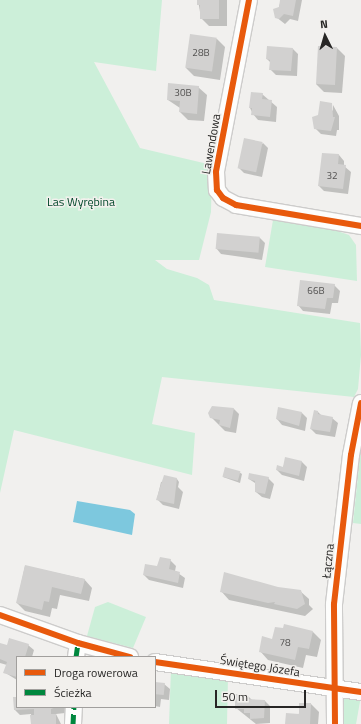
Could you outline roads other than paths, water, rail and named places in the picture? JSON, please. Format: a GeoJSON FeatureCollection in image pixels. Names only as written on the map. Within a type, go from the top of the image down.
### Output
{"type":"FeatureCollection","features":[{"type":"Feature","properties":{"kind":"street","name":"Lawendowa"},"geometry":{"type":"LineString","coordinates":[[249,0],[216,172],[217,190],[223,198],[236,205],[361,226]]}},
{"type":"Feature","properties":{"kind":"street","name":"Łączna"},"geometry":{"type":"LineString","coordinates":[[335,724],[334,604],[351,455],[361,403]]}},
{"type":"Feature","properties":{"kind":"street"},"geometry":{"type":"LineString","coordinates":[[0,615],[77,650],[122,656]]}},
{"type":"Feature","properties":{"kind":"street","name":"Świętego Józefa"},"geometry":{"type":"LineString","coordinates":[[156,662],[361,692]]}},
{"type":"Feature","properties":{"kind":"street"},"geometry":{"type":"LineString","coordinates":[[73,724],[74,708]]}},
{"type":"Feature","properties":{"kind":"water"},"geometry":{"type":"Polygon","coordinates":[[[77,501],[130,510],[135,514],[132,535],[73,522],[77,501]]]}},
{"type":"Feature","properties":{"kind":"park label","name":"Las Wyrębina"},"geometry":{"type":"Point","coordinates":[81,202]}}]}
